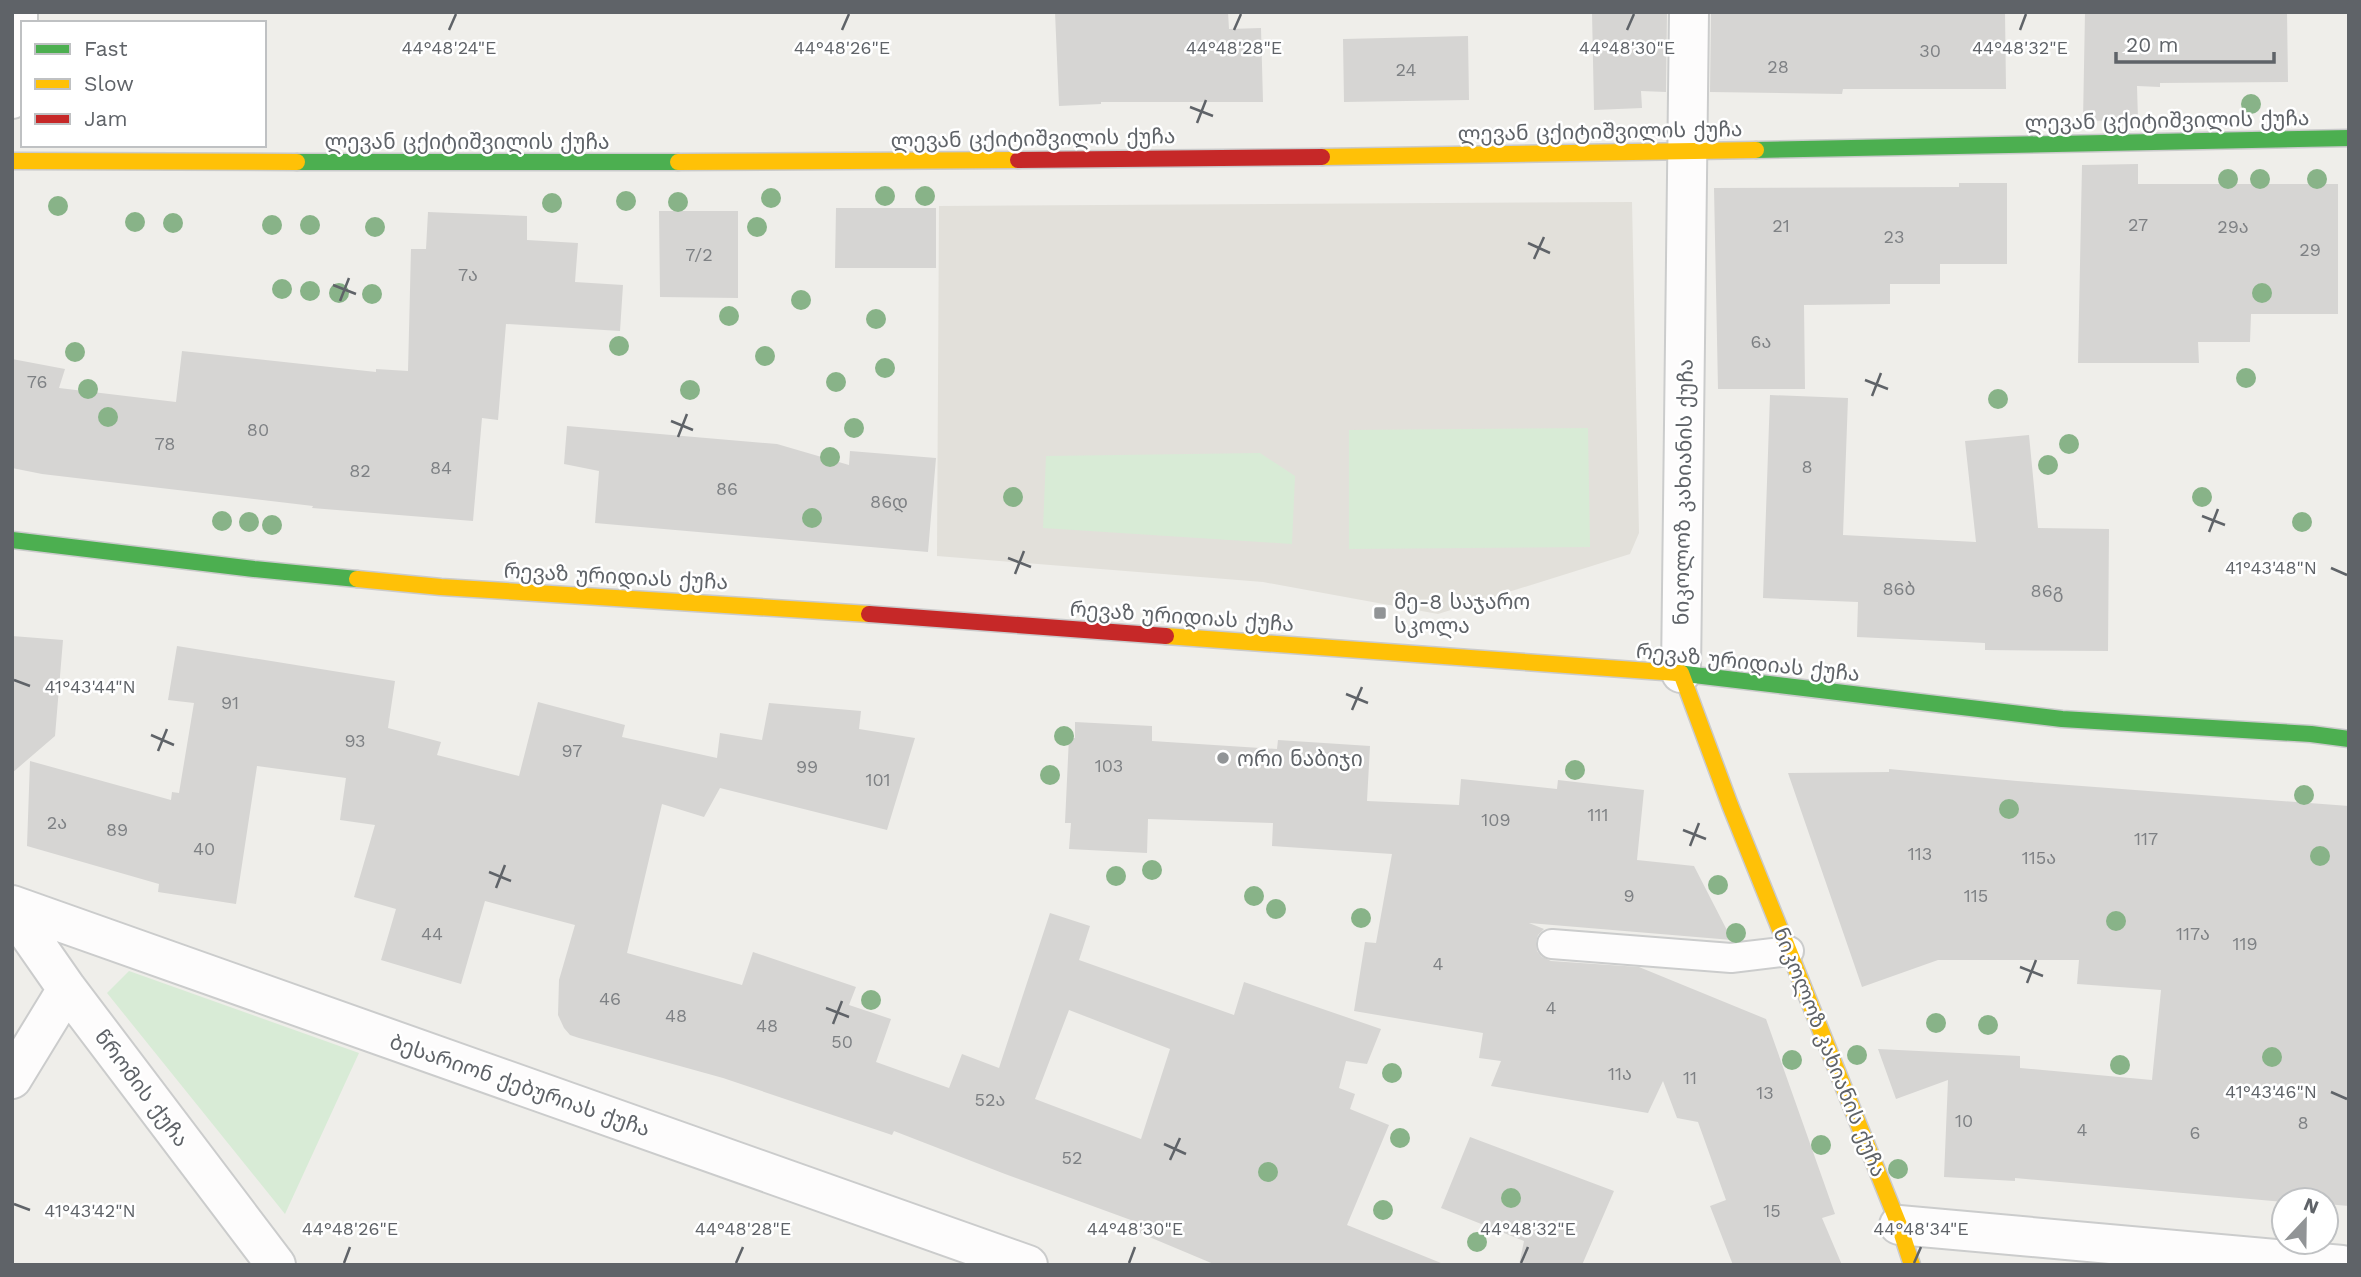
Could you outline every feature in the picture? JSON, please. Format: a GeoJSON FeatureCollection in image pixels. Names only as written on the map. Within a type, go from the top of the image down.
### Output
{"type":"FeatureCollection","features":[{"type":"Feature","properties":{"kind":"street"},"geometry":{"type":"LineString","coordinates":[[12,99],[18,87],[18,12]]}},
{"type":"Feature","properties":{"kind":"street","name":"ნიკოლოზ კახიანის ქუჩა"},"geometry":{"type":"LineString","coordinates":[[1689,12],[1681,673],[1730,805],[1899,1226],[1912,1265]]}},
{"type":"Feature","properties":{"kind":"street","name":"ლევან ცქიტიშვილის ქუჩა"},"geometry":{"type":"LineString","coordinates":[[12,161],[979,160],[1687,151],[2349,138]]}},
{"type":"Feature","properties":{"kind":"street","name":"რევაზ ურიდიას ქუჩა"},"geometry":{"type":"LineString","coordinates":[[12,540],[254,569],[442,587],[712,603],[1681,673],[2062,719],[2311,734],[2349,739]]}},
{"type":"Feature","properties":{"kind":"street","name":"წრომის ქუჩა"},"geometry":{"type":"LineString","coordinates":[[12,907],[67,989],[276,1265]]}},
{"type":"Feature","properties":{"kind":"street","name":"ბესარიონ ქებურიას ქუჩა"},"geometry":{"type":"LineString","coordinates":[[12,907],[1028,1265]]}},
{"type":"Feature","properties":{"kind":"street"},"geometry":{"type":"LineString","coordinates":[[12,1079],[67,989]]}},
{"type":"Feature","properties":{"kind":"street"},"geometry":{"type":"LineString","coordinates":[[1899,1226],[2342,1265]]}},
{"type":"Feature","properties":{"kind":"lane"},"geometry":{"type":"LineString","coordinates":[[1552,944],[1731,958],[1789,951]]}},
{"type":"Feature","properties":{"kind":"shaded area"},"geometry":{"type":"Polygon","coordinates":[[[1632,202],[1639,533],[1630,554],[1438,614],[1263,582],[937,556],[939,206],[1632,202]]]}},
{"type":"Feature","properties":{"kind":"green space"},"geometry":{"type":"Polygon","coordinates":[[[1588,428],[1590,547],[1349,549],[1349,430],[1588,428]]]}},
{"type":"Feature","properties":{"kind":"green space"},"geometry":{"type":"Polygon","coordinates":[[[1260,453],[1295,476],[1292,544],[1043,528],[1046,456],[1260,453]]]}},
{"type":"Feature","properties":{"kind":"green space"},"geometry":{"type":"Polygon","coordinates":[[[129,971],[359,1053],[285,1214],[107,993],[129,971]]]}},
{"type":"Feature","properties":{"kind":"building"},"geometry":{"type":"Polygon","coordinates":[[[1055,12],[1228,12],[1229,29],[1261,28],[1263,102],[1101,102],[1059,106],[1055,12]]]}},
{"type":"Feature","properties":{"kind":"building"},"geometry":{"type":"Polygon","coordinates":[[[1592,12],[1667,12],[1666,92],[1641,91],[1642,108],[1594,110],[1592,12]]]}},
{"type":"Feature","properties":{"kind":"building"},"geometry":{"type":"Polygon","coordinates":[[[1711,12],[2005,12],[2006,89],[1843,89],[1842,94],[1710,92],[1711,12]]]}},
{"type":"Feature","properties":{"kind":"building"},"geometry":{"type":"Polygon","coordinates":[[[2085,12],[2287,12],[2288,82],[2160,83],[2160,87],[2137,86],[2138,120],[2083,121],[2085,12]]]}},
{"type":"Feature","properties":{"kind":"building"},"geometry":{"type":"Polygon","coordinates":[[[1468,36],[1469,100],[1344,102],[1343,39],[1468,36]]]}},
{"type":"Feature","properties":{"kind":"building"},"geometry":{"type":"Polygon","coordinates":[[[2138,164],[2138,184],[2338,184],[2338,314],[2251,314],[2250,342],[2198,342],[2199,363],[2078,363],[2082,165],[2138,164]]]}},
{"type":"Feature","properties":{"kind":"building"},"geometry":{"type":"Polygon","coordinates":[[[1959,183],[2007,183],[2007,264],[1940,264],[1940,284],[1890,284],[1890,304],[1804,305],[1805,389],[1718,389],[1714,188],[1959,187],[1959,183]]]}},
{"type":"Feature","properties":{"kind":"building"},"geometry":{"type":"Polygon","coordinates":[[[836,208],[936,208],[936,268],[835,268],[836,208]]]}},
{"type":"Feature","properties":{"kind":"building"},"geometry":{"type":"Polygon","coordinates":[[[659,211],[738,211],[738,298],[660,297],[659,211]]]}},
{"type":"Feature","properties":{"kind":"building"},"geometry":{"type":"Polygon","coordinates":[[[428,212],[527,216],[527,240],[578,243],[575,282],[623,285],[620,331],[506,324],[498,420],[482,418],[473,521],[312,508],[313,506],[42,474],[12,468],[12,359],[65,369],[59,388],[176,402],[182,351],[376,372],[376,369],[408,371],[411,249],[426,249],[428,212]]]}},
{"type":"Feature","properties":{"kind":"building"},"geometry":{"type":"Polygon","coordinates":[[[1770,395],[1848,398],[1843,535],[1976,542],[1965,441],[2029,435],[2038,528],[2109,529],[2108,651],[1985,650],[1985,643],[1857,637],[1858,602],[1763,598],[1770,395]]]}},
{"type":"Feature","properties":{"kind":"building"},"geometry":{"type":"Polygon","coordinates":[[[567,426],[777,444],[849,465],[850,451],[936,458],[928,552],[595,523],[599,471],[564,464],[567,426]]]}},
{"type":"Feature","properties":{"kind":"building"},"geometry":{"type":"Polygon","coordinates":[[[12,636],[63,640],[55,736],[12,773],[12,636]]]}},
{"type":"Feature","properties":{"kind":"building"},"geometry":{"type":"Polygon","coordinates":[[[177,646],[395,681],[388,728],[441,742],[437,755],[519,776],[538,702],[625,725],[622,737],[717,758],[720,733],[762,740],[769,703],[861,711],[859,729],[915,738],[887,830],[720,788],[704,817],[662,804],[627,953],[742,985],[753,952],[856,987],[849,1005],[891,1019],[876,1062],[949,1088],[962,1054],[999,1068],[1050,913],[1090,926],[1079,960],[1234,1015],[1244,982],[1381,1029],[1367,1064],[1346,1061],[1339,1088],[1355,1094],[1350,1109],[1389,1125],[1347,1225],[1441,1265],[1216,1265],[1135,1231],[1139,1223],[894,1131],[892,1135],[723,1078],[570,1035],[558,1015],[559,980],[575,925],[485,901],[461,984],[381,960],[396,909],[354,897],[375,825],[340,820],[346,778],[257,766],[236,904],[158,892],[159,884],[27,846],[30,761],[171,800],[172,792],[179,793],[194,703],[168,700],[177,646]],[[1069,1010],[1035,1099],[1141,1139],[1170,1049],[1069,1010]]]}},
{"type":"Feature","properties":{"kind":"building"},"geometry":{"type":"Polygon","coordinates":[[[1075,722],[1152,726],[1152,741],[1277,749],[1278,740],[1370,746],[1367,801],[1459,805],[1461,779],[1557,789],[1558,780],[1644,790],[1637,860],[1694,866],[1732,940],[1529,923],[1544,929],[1538,935],[1537,951],[1551,961],[1639,967],[1766,1019],[1835,1214],[1822,1218],[1842,1265],[1733,1265],[1710,1206],[1726,1200],[1698,1122],[1677,1118],[1663,1081],[1648,1113],[1491,1086],[1501,1061],[1479,1058],[1483,1033],[1354,1011],[1365,942],[1376,943],[1392,854],[1272,846],[1273,823],[1148,819],[1147,853],[1069,849],[1071,823],[1065,823],[1069,737],[1075,738],[1075,722]]]}},
{"type":"Feature","properties":{"kind":"building"},"geometry":{"type":"Polygon","coordinates":[[[1889,769],[2349,806],[2349,1206],[2340,1205],[2340,1186],[2270,1186],[2270,1201],[2015,1178],[2015,1181],[1944,1177],[1948,1080],[1896,1099],[1878,1049],[2020,1056],[2020,1068],[2152,1080],[2161,990],[2077,984],[2079,960],[1938,960],[1862,987],[1788,773],[1889,772],[1889,769]]]}},
{"type":"Feature","properties":{"kind":"building"},"geometry":{"type":"Polygon","coordinates":[[[1470,1137],[1614,1191],[1582,1265],[1519,1265],[1524,1241],[1441,1208],[1470,1137]]]}},
{"type":"Feature","properties":{"kind":"traffic: fast"},"geometry":{"type":"LineString","coordinates":[[1756,150],[2349,138]]}},
{"type":"Feature","properties":{"kind":"traffic: fast"},"geometry":{"type":"LineString","coordinates":[[297,162],[678,162]]}},
{"type":"Feature","properties":{"kind":"traffic: fast"},"geometry":{"type":"LineString","coordinates":[[12,540],[357,579]]}},
{"type":"Feature","properties":{"kind":"traffic: fast"},"geometry":{"type":"LineString","coordinates":[[1677,673],[2062,719],[2311,734],[2349,739]]}},
{"type":"Feature","properties":{"kind":"traffic: slow"},"geometry":{"type":"LineString","coordinates":[[1322,157],[1756,150]]}},
{"type":"Feature","properties":{"kind":"traffic: slow"},"geometry":{"type":"LineString","coordinates":[[678,162],[1018,160]]}},
{"type":"Feature","properties":{"kind":"traffic: slow"},"geometry":{"type":"LineString","coordinates":[[12,161],[297,162]]}},
{"type":"Feature","properties":{"kind":"traffic: slow"},"geometry":{"type":"LineString","coordinates":[[357,579],[441,587],[869,614]]}},
{"type":"Feature","properties":{"kind":"traffic: slow"},"geometry":{"type":"LineString","coordinates":[[1166,636],[1677,673]]}},
{"type":"Feature","properties":{"kind":"traffic: slow"},"geometry":{"type":"LineString","coordinates":[[1681,673],[1730,805],[1899,1225],[1912,1265]]}},
{"type":"Feature","properties":{"kind":"traffic: jam"},"geometry":{"type":"LineString","coordinates":[[1018,160],[1322,157]]}},
{"type":"Feature","properties":{"kind":"traffic: jam"},"geometry":{"type":"LineString","coordinates":[[869,614],[1166,636]]}},
{"type":"Feature","properties":{"kind":"place","name":"მე-8 საჯარო სკოლა"},"geometry":{"type":"Point","coordinates":[1380,613]}},
{"type":"Feature","properties":{"kind":"place","name":"ორი ნაბიჯი"},"geometry":{"type":"Point","coordinates":[1223,758]}}]}
